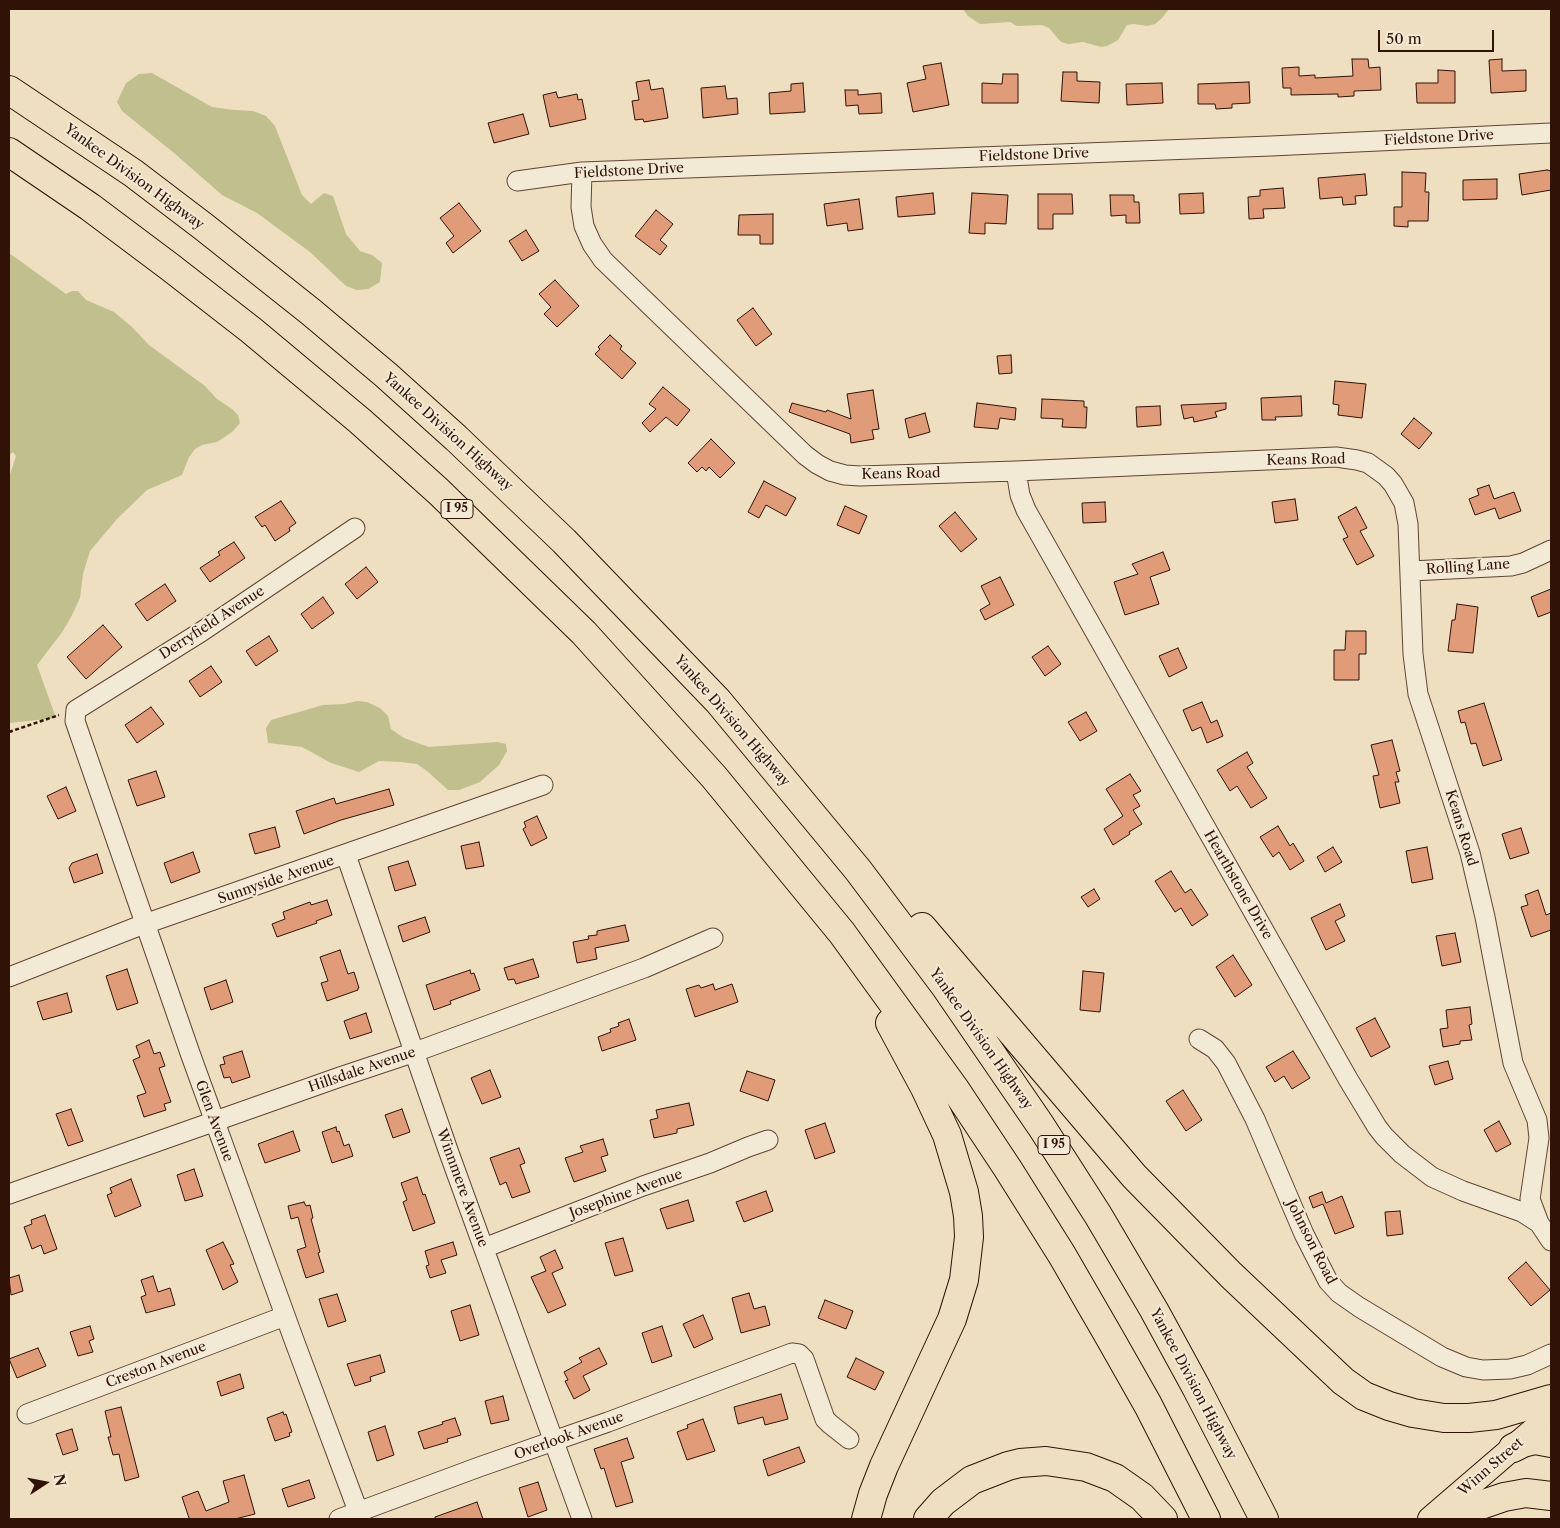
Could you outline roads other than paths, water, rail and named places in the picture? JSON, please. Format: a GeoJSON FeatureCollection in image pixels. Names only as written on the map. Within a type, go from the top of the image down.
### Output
{"type":"FeatureCollection","features":[{"type":"Feature","properties":{"kind":"highway","name":"Yankee Division Highway"},"geometry":{"type":"LineString","coordinates":[[9,90],[132,173],[204,227],[333,331],[456,438],[537,514],[642,620],[718,701],[858,870],[945,986],[1036,1118],[1126,1263],[1214,1420],[1264,1519]]}},
{"type":"Feature","properties":{"kind":"highway","name":"I 95"},"geometry":{"type":"LineString","coordinates":[[9,152],[90,208],[244,325],[360,421],[438,491],[577,627],[714,777],[842,933],[955,1089],[1062,1255],[1148,1405],[1206,1519]]}},
{"type":"Feature","properties":{"kind":"highway"},"geometry":{"type":"LineString","coordinates":[[800,799],[924,929],[1134,1176],[1231,1275],[1343,1381],[1364,1396],[1389,1406],[1413,1413],[1444,1418],[1496,1415],[1551,1399]]}},
{"type":"Feature","properties":{"kind":"highway"},"geometry":{"type":"LineString","coordinates":[[842,933],[940,1116],[961,1177],[969,1226],[966,1268],[957,1305],[933,1363],[884,1466],[866,1519]]}},
{"type":"Feature","properties":{"kind":"highway"},"geometry":{"type":"LineString","coordinates":[[1214,1420],[1282,1519]]}},
{"type":"Feature","properties":{"kind":"highway"},"geometry":{"type":"LineString","coordinates":[[1514,1448],[1522,1443],[1535,1440],[1551,1443]]}},
{"type":"Feature","properties":{"kind":"highway"},"geometry":{"type":"LineString","coordinates":[[928,1519],[943,1502],[972,1480],[1008,1466],[1046,1460],[1086,1467],[1115,1478],[1142,1497],[1163,1519]]}},
{"type":"Feature","properties":{"kind":"highway"},"geometry":{"type":"LineString","coordinates":[[1447,1519],[1504,1497],[1526,1493],[1551,1496]]}},
{"type":"Feature","properties":{"kind":"main road","name":"Winn Street"},"geometry":{"type":"LineString","coordinates":[[1430,1519],[1551,1415]]}},
{"type":"Feature","properties":{"kind":"street","name":"Fieldstone Drive"},"geometry":{"type":"LineString","coordinates":[[517,181],[582,172],[1280,146],[1551,133]]}},
{"type":"Feature","properties":{"kind":"street","name":"Keans Road"},"geometry":{"type":"LineString","coordinates":[[582,172],[581,207],[584,226],[592,244],[603,260],[811,460],[830,471],[852,476],[1336,457],[1357,460],[1372,466],[1386,476],[1400,493],[1407,514],[1411,571],[1413,654],[1418,694],[1463,829],[1476,875],[1486,916],[1515,1069],[1537,1120],[1539,1138],[1530,1199],[1539,1223],[1551,1241]]}},
{"type":"Feature","properties":{"kind":"street","name":"Hearthstone Drive"},"geometry":{"type":"LineString","coordinates":[[1016,471],[1020,495],[1026,510],[1377,1127],[1402,1154],[1432,1177],[1463,1191],[1522,1212],[1539,1223]]}},
{"type":"Feature","properties":{"kind":"street","name":"Derryfield Avenue"},"geometry":{"type":"LineString","coordinates":[[75,715],[355,528]]}},
{"type":"Feature","properties":{"kind":"street","name":"Rolling Lane"},"geometry":{"type":"LineString","coordinates":[[1411,571],[1511,566],[1551,550]]}},
{"type":"Feature","properties":{"kind":"street","name":"Glen Avenue"},"geometry":{"type":"LineString","coordinates":[[75,715],[145,924],[215,1122],[360,1516]]}},
{"type":"Feature","properties":{"kind":"street","name":"Sunnyside Avenue"},"geometry":{"type":"LineString","coordinates":[[9,976],[145,924],[543,785]]}},
{"type":"Feature","properties":{"kind":"street","name":"Winnmere Avenue"},"geometry":{"type":"LineString","coordinates":[[346,855],[484,1248],[582,1519]]}},
{"type":"Feature","properties":{"kind":"street","name":"Hillsdale Avenue"},"geometry":{"type":"LineString","coordinates":[[9,1194],[415,1052],[644,968],[713,938]]}},
{"type":"Feature","properties":{"kind":"street","name":"Johnson Road"},"geometry":{"type":"LineString","coordinates":[[1199,1039],[1215,1049],[1226,1063],[1255,1119],[1304,1234],[1328,1280],[1339,1293],[1442,1357],[1466,1367],[1484,1370],[1510,1369],[1527,1365],[1551,1354]]}},
{"type":"Feature","properties":{"kind":"street","name":"Josephine Avenue"},"geometry":{"type":"LineString","coordinates":[[484,1248],[768,1140]]}},
{"type":"Feature","properties":{"kind":"street","name":"Creston Avenue"},"geometry":{"type":"LineString","coordinates":[[27,1414],[285,1316]]}},
{"type":"Feature","properties":{"kind":"street","name":"Overlook Avenue"},"geometry":{"type":"LineString","coordinates":[[339,1519],[360,1516],[478,1467],[790,1354],[799,1354],[805,1361],[825,1419],[850,1438]]}}]}
